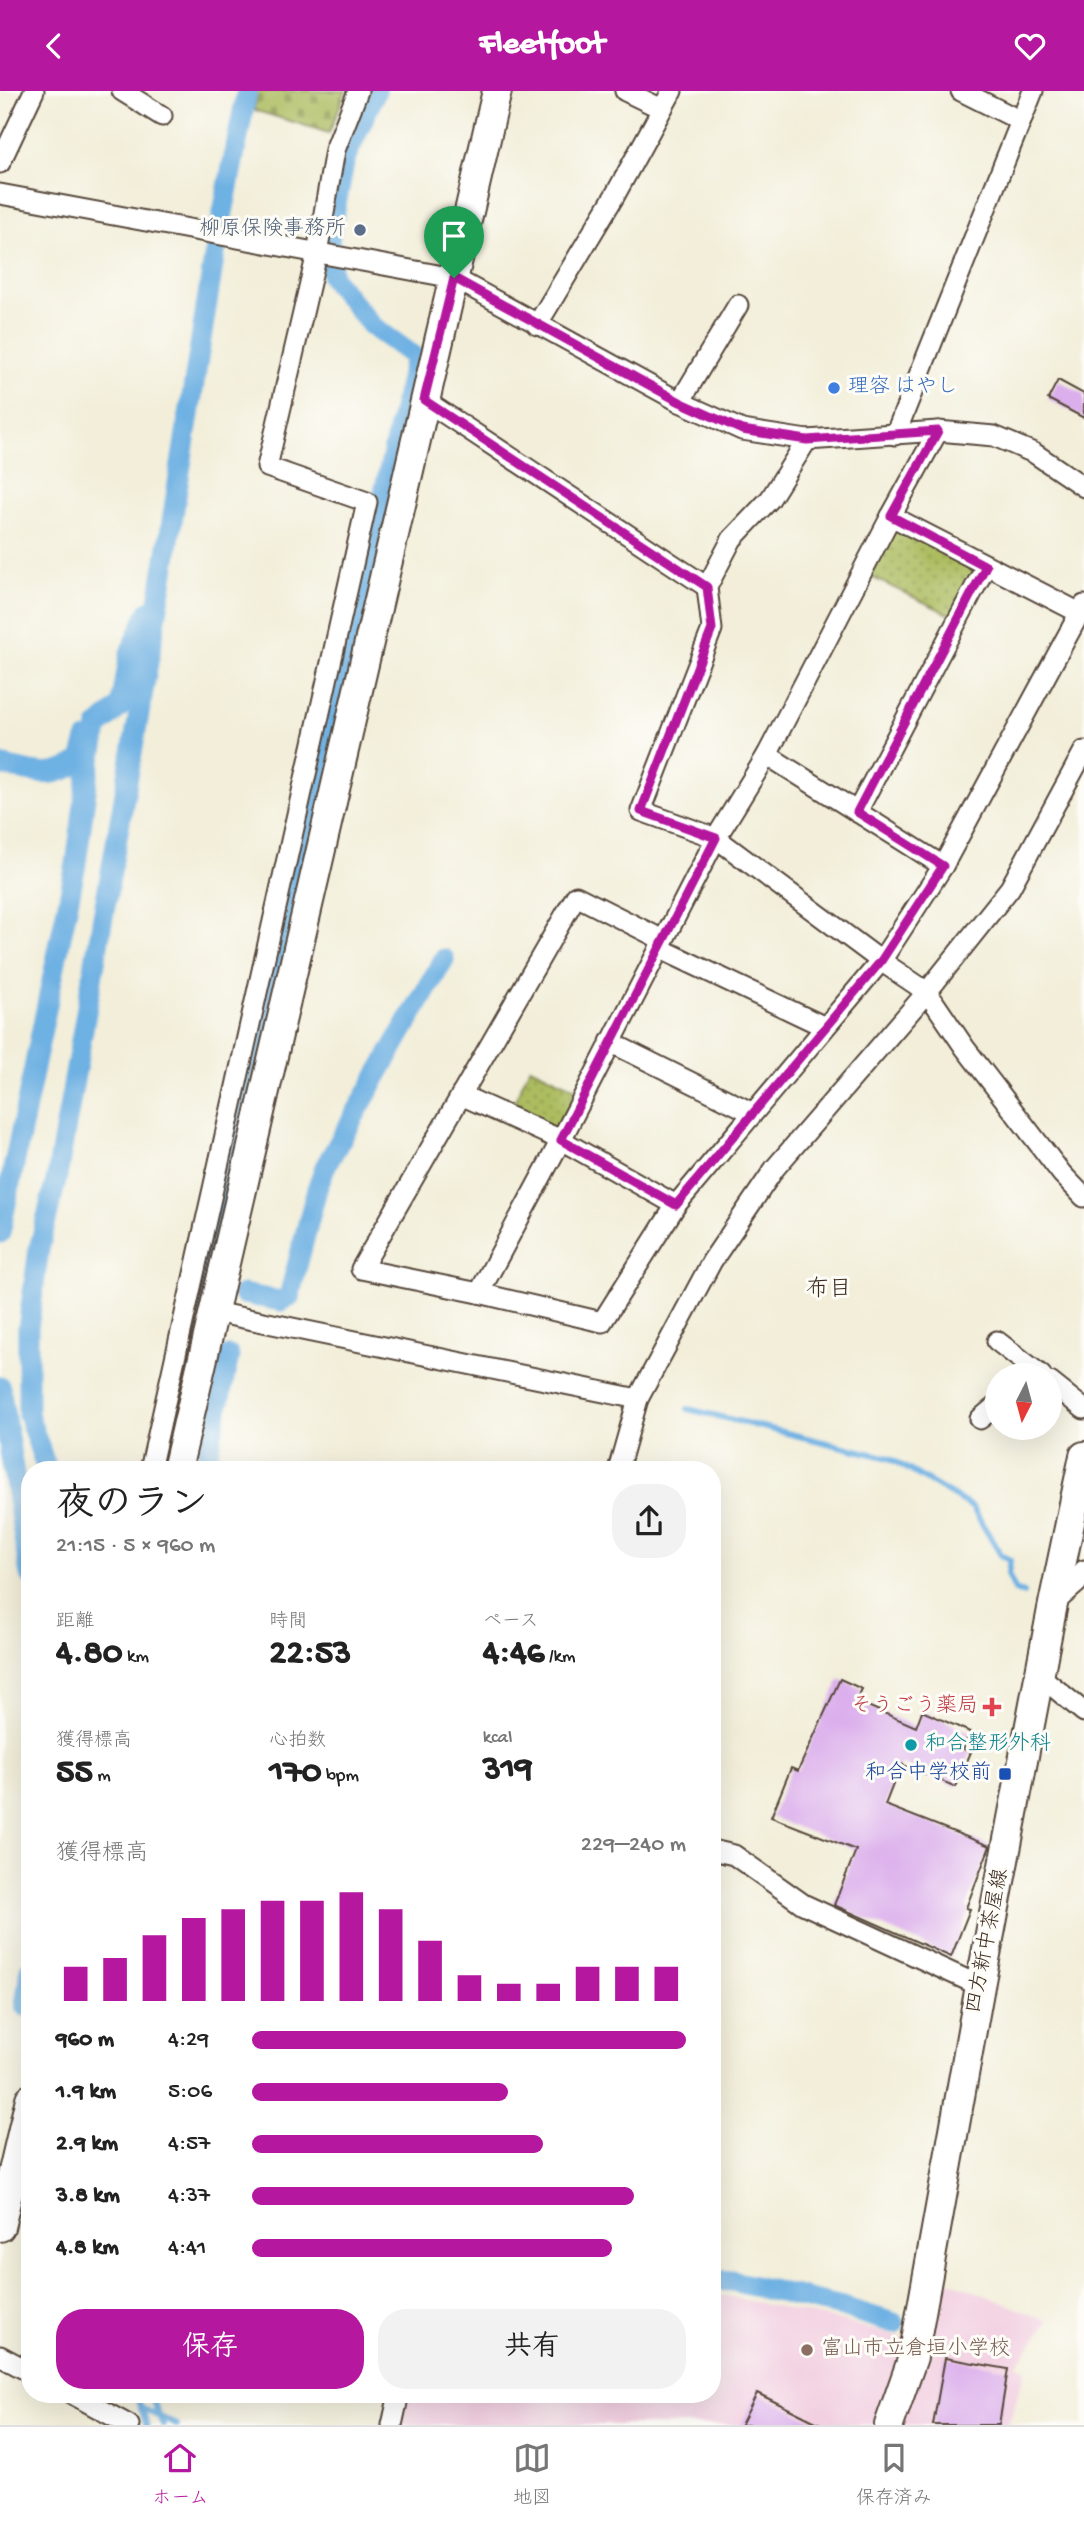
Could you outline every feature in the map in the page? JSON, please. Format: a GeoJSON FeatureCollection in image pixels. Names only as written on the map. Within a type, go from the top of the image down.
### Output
{"type":"FeatureCollection","features":[{"type":"Feature","properties":{"kind":"street"},"geometry":{"type":"LineString","coordinates":[[0,163],[34,91]]}},
{"type":"Feature","properties":{"kind":"street"},"geometry":{"type":"LineString","coordinates":[[122,91],[162,116]]}},
{"type":"Feature","properties":{"kind":"street"},"geometry":{"type":"LineString","coordinates":[[152,1461],[367,502],[267,467],[317,253],[335,150],[358,91]]}},
{"type":"Feature","properties":{"kind":"street"},"geometry":{"type":"LineString","coordinates":[[179,1461],[497,91]]}},
{"type":"Feature","properties":{"kind":"street"},"geometry":{"type":"LineString","coordinates":[[625,91],[662,109]]}},
{"type":"Feature","properties":{"kind":"street"},"geometry":{"type":"LineString","coordinates":[[537,325],[615,195],[672,91]]}},
{"type":"Feature","properties":{"kind":"street"},"geometry":{"type":"LineString","coordinates":[[961,91],[1021,121]]}},
{"type":"Feature","properties":{"kind":"street"},"geometry":{"type":"LineString","coordinates":[[895,435],[1033,91]]}},
{"type":"Feature","properties":{"kind":"street"},"geometry":{"type":"LineString","coordinates":[[0,194],[454,278],[680,402],[742,430],[807,440],[938,431],[994,436],[1034,453],[1084,487]]}},
{"type":"Feature","properties":{"kind":"street"},"geometry":{"type":"LineString","coordinates":[[680,402],[738,305]]}},
{"type":"Feature","properties":{"kind":"street"},"geometry":{"type":"LineString","coordinates":[[424,400],[707,587]]}},
{"type":"Feature","properties":{"kind":"street"},"geometry":{"type":"LineString","coordinates":[[480,1293],[716,838],[767,755],[938,431]]}},
{"type":"Feature","properties":{"kind":"street"},"geometry":{"type":"LineString","coordinates":[[807,440],[770,499],[732,539],[707,587],[712,629],[641,811],[716,838],[927,992],[965,1048],[1062,1174],[1084,1196]]}},
{"type":"Feature","properties":{"kind":"street"},"geometry":{"type":"LineString","coordinates":[[825,1027],[661,944],[576,896],[361,1269],[480,1293],[602,1322],[676,1205],[881,961],[943,866],[1082,609],[986,566],[891,516]]}},
{"type":"Feature","properties":{"kind":"street"},"geometry":{"type":"LineString","coordinates":[[857,812],[986,566]]}},
{"type":"Feature","properties":{"kind":"street"},"geometry":{"type":"LineString","coordinates":[[621,1461],[638,1399],[712,1261],[775,1168],[927,992],[1010,888],[1084,751]]}},
{"type":"Feature","properties":{"kind":"street"},"geometry":{"type":"LineString","coordinates":[[767,755],[943,866]]}},
{"type":"Feature","properties":{"kind":"street"},"geometry":{"type":"LineString","coordinates":[[610,1042],[753,1113]]}},
{"type":"Feature","properties":{"kind":"street"},"geometry":{"type":"LineString","coordinates":[[461,1095],[561,1140],[676,1205]]}},
{"type":"Feature","properties":{"kind":"street"},"geometry":{"type":"LineString","coordinates":[[214,1312],[638,1399]]}},
{"type":"Feature","properties":{"kind":"street"},"geometry":{"type":"LineString","coordinates":[[998,1341],[1024,1363]]}},
{"type":"Feature","properties":{"kind":"street"},"geometry":{"type":"LineString","coordinates":[[1062,1393],[1084,1409]]}},
{"type":"Feature","properties":{"kind":"street"},"geometry":{"type":"LineString","coordinates":[[979,1419],[985,1414]]}},
{"type":"Feature","properties":{"kind":"street","name":"四方新中茶屋線"},"geometry":{"type":"LineString","coordinates":[[889,2425],[913,2357],[980,1986],[1084,1456]]}},
{"type":"Feature","properties":{"kind":"street"},"geometry":{"type":"LineString","coordinates":[[1053,1604],[1082,1581]]}},
{"type":"Feature","properties":{"kind":"street"},"geometry":{"type":"LineString","coordinates":[[1040,1676],[1084,1712]]}},
{"type":"Feature","properties":{"kind":"street"},"geometry":{"type":"LineString","coordinates":[[721,1852],[734,1855],[803,1904],[980,1986]]}},
{"type":"Feature","properties":{"kind":"street"},"geometry":{"type":"LineString","coordinates":[[0,2227],[21,2137]]}},
{"type":"Feature","properties":{"kind":"street"},"geometry":{"type":"LineString","coordinates":[[0,2356],[21,2367]]}},
{"type":"Feature","properties":{"kind":"street"},"geometry":{"type":"LineString","coordinates":[[89,2403],[130,2425]]}},
{"type":"Feature","properties":{"kind":"street"},"geometry":{"type":"LineString","coordinates":[[392,2425],[397,2403]]}},
{"type":"Feature","properties":{"kind":"shaded area"},"geometry":{"type":"Polygon","coordinates":[[[936,2275],[1048,2321],[1017,2365],[1026,2369],[1008,2425],[900,2425],[936,2275]]]}},
{"type":"Feature","properties":{"kind":"shaded area","name":"富山市立倉垣小学校"},"geometry":{"type":"Polygon","coordinates":[[[721,2296],[841,2321],[904,2338],[884,2408],[875,2425],[390,2425],[396,2403],[721,2403],[721,2296]]]}},
{"type":"Feature","properties":{"kind":"green space"},"geometry":{"type":"Polygon","coordinates":[[[257,91],[346,91],[329,133],[254,110],[257,91]]]}},
{"type":"Feature","properties":{"kind":"green space"},"geometry":{"type":"Polygon","coordinates":[[[894,525],[977,569],[953,616],[869,576],[894,525]]]}},
{"type":"Feature","properties":{"kind":"green space"},"geometry":{"type":"Polygon","coordinates":[[[530,1067],[578,1090],[557,1130],[511,1109],[530,1067]]]}},
{"type":"Feature","properties":{"kind":"building"},"geometry":{"type":"Polygon","coordinates":[[[1058,380],[1084,394],[1084,418],[1048,399],[1058,380]]]}},
{"type":"Feature","properties":{"kind":"building"},"geometry":{"type":"Polygon","coordinates":[[[840,1679],[862,1689],[856,1701],[916,1727],[922,1711],[970,1732],[963,1749],[971,1752],[956,1787],[901,1764],[885,1805],[990,1846],[951,1957],[834,1905],[856,1850],[771,1817],[791,1768],[798,1771],[840,1679]]]}},
{"type":"Feature","properties":{"kind":"building"},"geometry":{"type":"Polygon","coordinates":[[[945,2358],[1008,2369],[999,2425],[933,2425],[945,2358]]]}},
{"type":"Feature","properties":{"kind":"building"},"geometry":{"type":"Polygon","coordinates":[[[757,2393],[822,2425],[741,2425],[757,2393]]]}},
{"type":"Feature","properties":{"kind":"waterway"},"geometry":{"type":"LineString","coordinates":[[44,1461],[28,1414],[28,1328],[39,1249],[57,1176],[162,584],[214,258],[247,91]]}},
{"type":"Feature","properties":{"kind":"waterway"},"geometry":{"type":"LineString","coordinates":[[162,1461],[415,357],[372,326],[332,278],[329,240],[345,159],[376,91]]}},
{"type":"Feature","properties":{"kind":"waterway"},"geometry":{"type":"LineString","coordinates":[[0,1233],[76,864],[88,775],[98,727],[121,706],[130,653],[149,611]]}},
{"type":"Feature","properties":{"kind":"waterway"},"geometry":{"type":"LineString","coordinates":[[0,765],[32,772],[60,771],[81,761],[87,740]]}},
{"type":"Feature","properties":{"kind":"waterway"},"geometry":{"type":"LineString","coordinates":[[243,1294],[281,1301],[289,1297],[325,1167],[444,959]]}},
{"type":"Feature","properties":{"kind":"waterway"},"geometry":{"type":"LineString","coordinates":[[206,1461],[229,1356]]}},
{"type":"Feature","properties":{"kind":"waterway"},"geometry":{"type":"LineString","coordinates":[[0,1387],[21,1519]]}},
{"type":"Feature","properties":{"kind":"waterway"},"geometry":{"type":"LineString","coordinates":[[688,1409],[889,1458],[972,1507],[1001,1555],[1010,1560],[1008,1574],[1015,1590],[1023,1593]]}},
{"type":"Feature","properties":{"kind":"waterway"},"geometry":{"type":"LineString","coordinates":[[721,2280],[842,2307],[894,2323]]}},
{"type":"Feature","properties":{"kind":"waterway"},"geometry":{"type":"LineString","coordinates":[[139,2403],[141,2408],[177,2425]]}},
{"type":"Feature","properties":{"kind":"waterway"},"geometry":{"type":"LineString","coordinates":[[154,2403],[163,2425]]}},
{"type":"Feature","properties":{"kind":"waterway"},"geometry":{"type":"LineString","coordinates":[[141,2408],[147,2425]]}},
{"type":"Feature","properties":{"kind":"place","name":"柳原保険事務所"},"geometry":{"type":"Point","coordinates":[360,230]}},
{"type":"Feature","properties":{"kind":"place","name":"理容 はやし"},"geometry":{"type":"Point","coordinates":[834,388]}},
{"type":"Feature","properties":{"kind":"place","name":"そうごう薬局"},"geometry":{"type":"Point","coordinates":[992,1707]}},
{"type":"Feature","properties":{"kind":"place","name":"和合整形外科"},"geometry":{"type":"Point","coordinates":[911,1745]}},
{"type":"Feature","properties":{"kind":"place","name":"和合中学校前"},"geometry":{"type":"Point","coordinates":[1005,1774]}},
{"type":"Feature","properties":{"kind":"place","name":"富山市立倉垣小学校"},"geometry":{"type":"Point","coordinates":[807,2350]}},
{"type":"Feature","properties":{"kind":"district","name":"布目"},"geometry":{"type":"Point","coordinates":[829,1290]}},
{"type":"Feature","properties":{"kind":"route"},"geometry":{"type":"LineString","coordinates":[[454,278],[680,402],[742,430],[807,440],[938,431],[891,516],[986,566],[857,812],[943,866],[881,961],[676,1205],[561,1140],[716,838],[641,811],[712,629],[707,587],[424,400],[454,278]]}}]}
